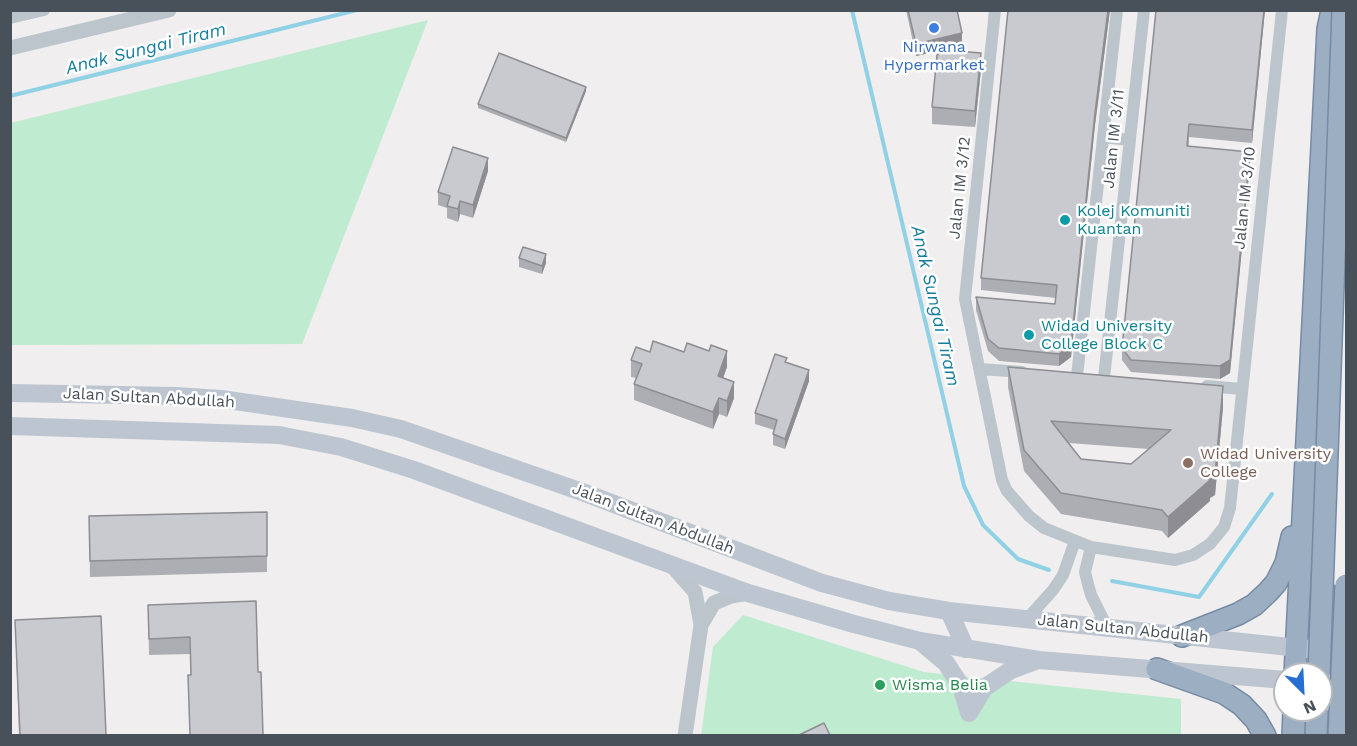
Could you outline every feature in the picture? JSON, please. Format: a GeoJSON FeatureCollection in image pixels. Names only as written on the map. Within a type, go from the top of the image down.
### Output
{"type":"FeatureCollection","features":[{"type":"Feature","properties":{"kind":"highway"},"geometry":{"type":"LineString","coordinates":[[1295,662],[1328,29],[1332,10]]}},
{"type":"Feature","properties":{"kind":"highway"},"geometry":{"type":"LineString","coordinates":[[1319,662],[1343,10]]}},
{"type":"Feature","properties":{"kind":"highway"},"geometry":{"type":"LineString","coordinates":[[1182,636],[1238,614],[1254,605],[1276,583],[1286,563],[1304,490]]}},
{"type":"Feature","properties":{"kind":"highway"},"geometry":{"type":"LineString","coordinates":[[1339,735],[1347,585]]}},
{"type":"Feature","properties":{"kind":"highway"},"geometry":{"type":"LineString","coordinates":[[1299,603],[1306,618],[1319,629],[1335,630],[1347,625]]}},
{"type":"Feature","properties":{"kind":"highway"},"geometry":{"type":"LineString","coordinates":[[1157,669],[1224,693],[1242,705],[1266,735]]}},
{"type":"Feature","properties":{"kind":"highway"},"geometry":{"type":"LineString","coordinates":[[1294,735],[1308,725],[1319,723],[1330,724],[1346,735]]}},
{"type":"Feature","properties":{"kind":"main road","name":"Jalan Sultan Abdullah"},"geometry":{"type":"LineString","coordinates":[[10,393],[220,399],[352,418],[401,429],[574,490],[822,583],[889,601],[950,611],[1108,629],[1347,653]]}},
{"type":"Feature","properties":{"kind":"main road","name":"Jalan Sultan Abdullah"},"geometry":{"type":"LineString","coordinates":[[10,426],[279,435],[341,447],[414,470],[748,593],[920,641],[1039,660],[1273,679]]}},
{"type":"Feature","properties":{"kind":"main road"},"geometry":{"type":"LineString","coordinates":[[950,611],[966,649]]}},
{"type":"Feature","properties":{"kind":"main road"},"geometry":{"type":"LineString","coordinates":[[920,641],[946,663],[961,686],[969,713],[984,688],[1011,670],[1039,660]]}},
{"type":"Feature","properties":{"kind":"street"},"geometry":{"type":"LineString","coordinates":[[10,18],[44,10]]}},
{"type":"Feature","properties":{"kind":"street","name":"Jalan IM 3/12"},"geometry":{"type":"LineString","coordinates":[[995,10],[965,299],[1002,480],[1007,491],[1029,516],[1044,528],[1091,546]]}},
{"type":"Feature","properties":{"kind":"street","name":"Jalan IM 3/11"},"geometry":{"type":"LineString","coordinates":[[1117,10],[1103,137],[1091,377],[1130,140],[1144,10]]}},
{"type":"Feature","properties":{"kind":"street","name":"Jalan IM 3/10"},"geometry":{"type":"LineString","coordinates":[[1091,546],[1174,560],[1193,555],[1210,544],[1224,527],[1230,508],[1282,10]]}},
{"type":"Feature","properties":{"kind":"street"},"geometry":{"type":"LineString","coordinates":[[10,48],[163,11]]}},
{"type":"Feature","properties":{"kind":"street"},"geometry":{"type":"LineString","coordinates":[[1103,137],[1130,140]]}},
{"type":"Feature","properties":{"kind":"street"},"geometry":{"type":"LineString","coordinates":[[980,369],[1034,373]]}},
{"type":"Feature","properties":{"kind":"street"},"geometry":{"type":"LineString","coordinates":[[1196,385],[1241,389]]}},
{"type":"Feature","properties":{"kind":"street"},"geometry":{"type":"LineString","coordinates":[[1027,619],[1063,575],[1071,558],[1075,541]]}},
{"type":"Feature","properties":{"kind":"street"},"geometry":{"type":"LineString","coordinates":[[1091,546],[1085,572],[1091,595],[1108,629]]}},
{"type":"Feature","properties":{"kind":"street"},"geometry":{"type":"LineString","coordinates":[[672,566],[694,592],[701,626],[685,735]]}},
{"type":"Feature","properties":{"kind":"street"},"geometry":{"type":"LineString","coordinates":[[701,626],[714,603],[731,596],[748,593]]}},
{"type":"Feature","properties":{"kind":"green space"},"geometry":{"type":"Polygon","coordinates":[[[428,20],[302,344],[11,345],[11,123],[428,20]]]}},
{"type":"Feature","properties":{"kind":"green space","name":"Wisma Belia"},"geometry":{"type":"Polygon","coordinates":[[[743,615],[924,672],[1181,699],[1181,735],[701,736],[713,647],[743,615]]]}},
{"type":"Feature","properties":{"kind":"building","name":"Nirwana Hypermarket"},"geometry":{"type":"Polygon","coordinates":[[[908,10],[957,10],[962,33],[916,44],[908,10]]]}},
{"type":"Feature","properties":{"kind":"building"},"geometry":{"type":"Polygon","coordinates":[[[1008,10],[1108,10],[1071,345],[1059,354],[999,348],[988,339],[976,297],[1055,304],[1057,285],[981,278],[1008,10]]]}},
{"type":"Feature","properties":{"kind":"building"},"geometry":{"type":"Polygon","coordinates":[[[1156,10],[1264,10],[1252,130],[1189,124],[1187,146],[1250,152],[1230,360],[1220,366],[1131,360],[1122,348],[1156,10]]]}},
{"type":"Feature","properties":{"kind":"building"},"geometry":{"type":"Polygon","coordinates":[[[945,50],[981,53],[975,111],[932,107],[937,55],[945,50]]]}},
{"type":"Feature","properties":{"kind":"building"},"geometry":{"type":"Polygon","coordinates":[[[499,53],[586,87],[566,138],[478,104],[499,53]]]}},
{"type":"Feature","properties":{"kind":"building"},"geometry":{"type":"Polygon","coordinates":[[[453,147],[488,158],[473,205],[460,201],[458,209],[447,206],[450,196],[438,192],[453,147]]]}},
{"type":"Feature","properties":{"kind":"building"},"geometry":{"type":"Polygon","coordinates":[[[523,247],[546,254],[542,266],[519,258],[523,247]]]}},
{"type":"Feature","properties":{"kind":"building"},"geometry":{"type":"Polygon","coordinates":[[[653,341],[684,352],[687,343],[709,351],[711,345],[727,351],[718,376],[734,382],[727,401],[719,398],[713,412],[634,384],[642,364],[631,360],[636,347],[650,352],[653,341]]]}},
{"type":"Feature","properties":{"kind":"building"},"geometry":{"type":"Polygon","coordinates":[[[775,354],[787,358],[785,362],[809,370],[785,439],[773,434],[777,420],[755,413],[775,354]]]}},
{"type":"Feature","properties":{"kind":"building","name":"Widad University College"},"geometry":{"type":"Polygon","coordinates":[[[1008,367],[1223,386],[1215,474],[1168,517],[1162,510],[1061,493],[1024,450],[1008,367]],[[1051,421],[1081,459],[1131,464],[1171,430],[1051,421]]]}},
{"type":"Feature","properties":{"kind":"building"},"geometry":{"type":"Polygon","coordinates":[[[267,512],[267,556],[90,561],[89,516],[267,512]]]}},
{"type":"Feature","properties":{"kind":"building"},"geometry":{"type":"Polygon","coordinates":[[[256,601],[263,735],[190,735],[188,675],[191,675],[190,637],[149,639],[148,605],[256,601]]]}},
{"type":"Feature","properties":{"kind":"building"},"geometry":{"type":"Polygon","coordinates":[[[101,616],[106,735],[20,735],[15,620],[101,616]]]}},
{"type":"Feature","properties":{"kind":"building"},"geometry":{"type":"Polygon","coordinates":[[[824,723],[830,735],[799,735],[824,723]]]}},
{"type":"Feature","properties":{"kind":"waterway","name":"Anak Sungai Tiram"},"geometry":{"type":"LineString","coordinates":[[10,96],[357,10]]}},
{"type":"Feature","properties":{"kind":"waterway","name":"Anak Sungai Tiram"},"geometry":{"type":"LineString","coordinates":[[852,10],[964,486],[983,525],[1018,559],[1049,570]]}},
{"type":"Feature","properties":{"kind":"waterway"},"geometry":{"type":"LineString","coordinates":[[1112,581],[1199,597],[1272,494]]}},
{"type":"Feature","properties":{"kind":"place","name":"Nirwana Hypermarket"},"geometry":{"type":"Point","coordinates":[934,28]}},
{"type":"Feature","properties":{"kind":"place","name":"Kolej Komuniti Kuantan"},"geometry":{"type":"Point","coordinates":[1065,220]}},
{"type":"Feature","properties":{"kind":"place","name":"Widad University College Block C"},"geometry":{"type":"Point","coordinates":[1029,335]}},
{"type":"Feature","properties":{"kind":"place","name":"Widad University College"},"geometry":{"type":"Point","coordinates":[1188,463]}},
{"type":"Feature","properties":{"kind":"place","name":"Wisma Belia"},"geometry":{"type":"Point","coordinates":[880,685]}}]}
